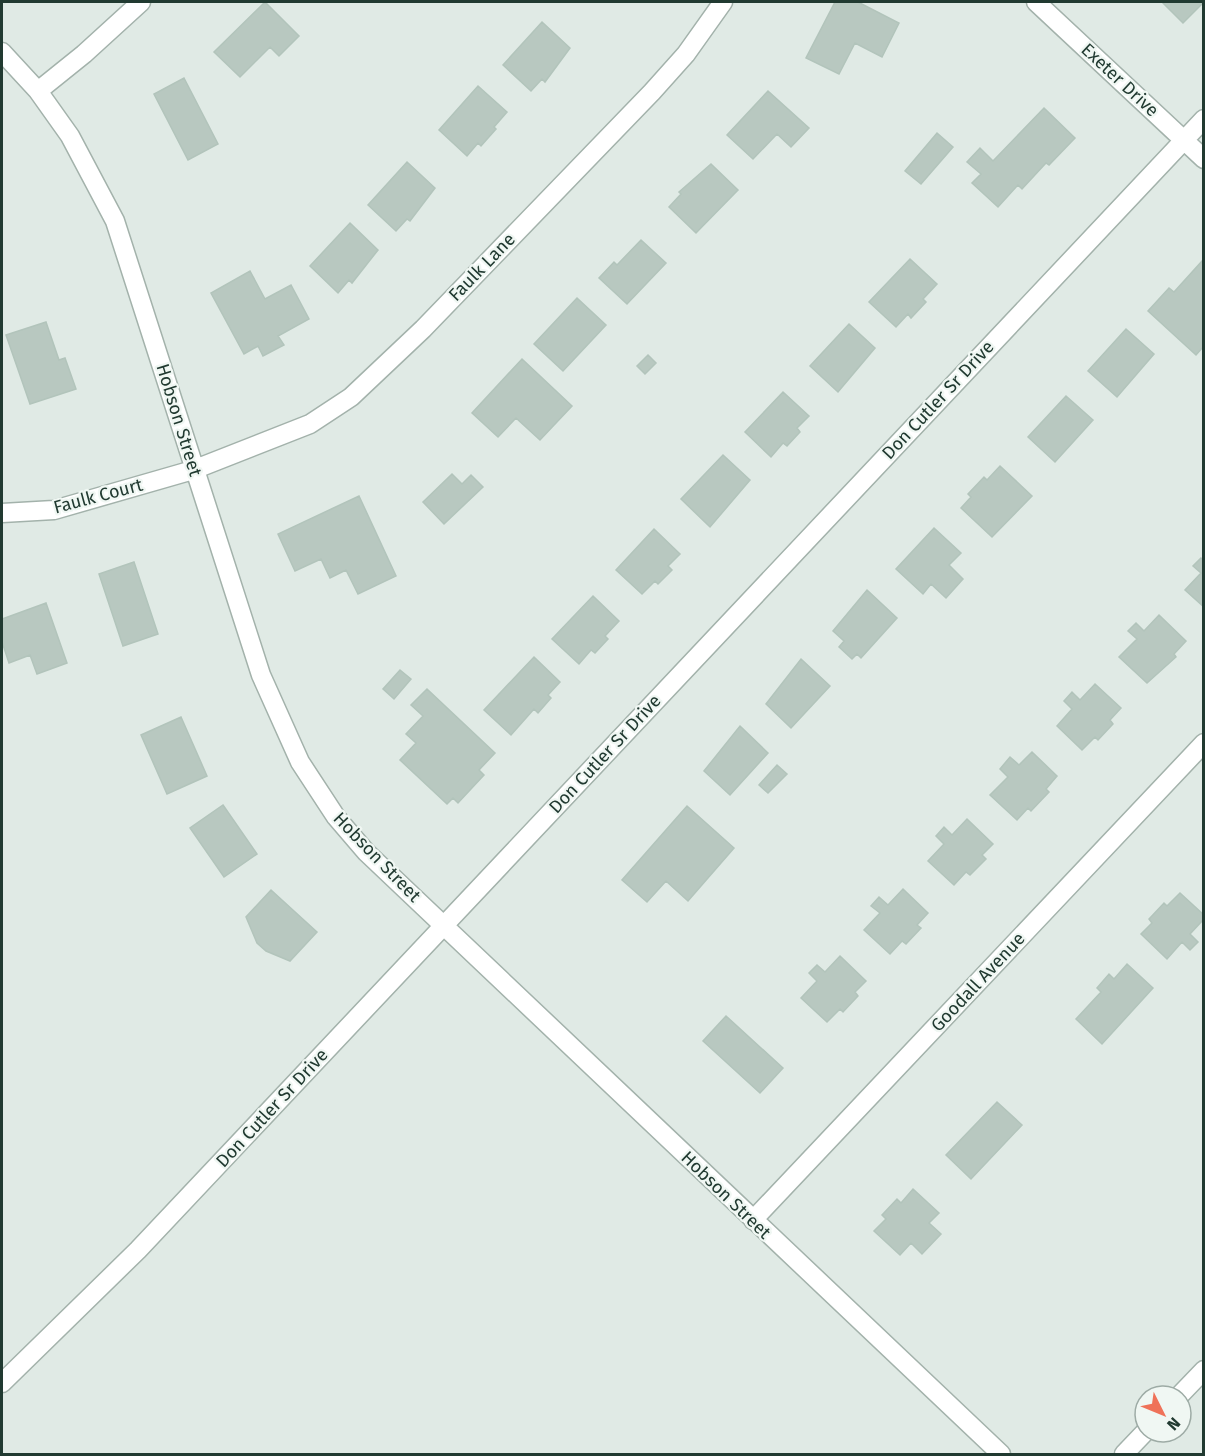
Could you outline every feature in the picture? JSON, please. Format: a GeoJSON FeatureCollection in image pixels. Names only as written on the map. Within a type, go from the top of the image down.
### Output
{"type":"FeatureCollection","features":[{"type":"Feature","properties":{"kind":"street"},"geometry":{"type":"LineString","coordinates":[[38,91],[84,54],[141,2]]}},
{"type":"Feature","properties":{"kind":"street","name":"Faulk Lane"},"geometry":{"type":"LineString","coordinates":[[193,470],[310,424],[351,397],[423,329],[652,92],[686,54],[723,2]]}},
{"type":"Feature","properties":{"kind":"street","name":"Exeter Drive"},"geometry":{"type":"LineString","coordinates":[[1036,2],[1203,159]]}},
{"type":"Feature","properties":{"kind":"street","name":"Hobson Street"},"geometry":{"type":"LineString","coordinates":[[2,52],[38,91],[70,136],[115,221],[137,284],[193,470],[261,675],[300,762],[336,817],[366,852],[1001,1455]]}},
{"type":"Feature","properties":{"kind":"street","name":"Don Cutler Sr Drive"},"geometry":{"type":"LineString","coordinates":[[2,1383],[138,1250],[1203,119]]}},
{"type":"Feature","properties":{"kind":"street","name":"Faulk Court"},"geometry":{"type":"LineString","coordinates":[[2,513],[54,510],[193,470]]}},
{"type":"Feature","properties":{"kind":"street","name":"Goodall Avenue"},"geometry":{"type":"LineString","coordinates":[[753,1220],[1203,743]]}},
{"type":"Feature","properties":{"kind":"street"},"geometry":{"type":"LineString","coordinates":[[1190,1384],[1203,1370]]}},
{"type":"Feature","properties":{"kind":"building"},"geometry":{"type":"Polygon","coordinates":[[[265,2],[299,36],[279,56],[270,47],[240,77],[214,52],[265,2]]]}},
{"type":"Feature","properties":{"kind":"building"},"geometry":{"type":"Polygon","coordinates":[[[835,2],[858,2],[899,23],[882,57],[855,43],[839,74],[806,58],[835,2]]]}},
{"type":"Feature","properties":{"kind":"building"},"geometry":{"type":"Polygon","coordinates":[[[1162,2],[1204,2],[1183,23],[1162,2]]]}},
{"type":"Feature","properties":{"kind":"building"},"geometry":{"type":"Polygon","coordinates":[[[542,22],[570,48],[545,82],[542,79],[531,91],[503,65],[542,22]]]}},
{"type":"Feature","properties":{"kind":"building"},"geometry":{"type":"Polygon","coordinates":[[[184,78],[218,144],[188,160],[154,94],[184,78]]]}},
{"type":"Feature","properties":{"kind":"building"},"geometry":{"type":"Polygon","coordinates":[[[478,86],[507,112],[481,146],[478,143],[467,156],[439,130],[478,86]]]}},
{"type":"Feature","properties":{"kind":"building"},"geometry":{"type":"Polygon","coordinates":[[[768,91],[809,128],[791,147],[777,134],[753,159],[727,135],[768,91]]]}},
{"type":"Feature","properties":{"kind":"building"},"geometry":{"type":"Polygon","coordinates":[[[1044,108],[1075,138],[1049,165],[1046,163],[1022,189],[1018,185],[998,207],[972,183],[981,174],[967,162],[980,148],[993,161],[1044,108]]]}},
{"type":"Feature","properties":{"kind":"building"},"geometry":{"type":"Polygon","coordinates":[[[937,133],[953,147],[921,184],[905,171],[937,133]]]}},
{"type":"Feature","properties":{"kind":"building"},"geometry":{"type":"Polygon","coordinates":[[[407,162],[435,188],[410,221],[407,219],[396,231],[368,205],[407,162]]]}},
{"type":"Feature","properties":{"kind":"building"},"geometry":{"type":"Polygon","coordinates":[[[711,164],[738,190],[696,233],[669,207],[681,194],[679,192],[711,164]]]}},
{"type":"Feature","properties":{"kind":"building"},"geometry":{"type":"Polygon","coordinates":[[[350,223],[378,250],[352,283],[349,280],[338,293],[310,266],[350,223]]]}},
{"type":"Feature","properties":{"kind":"building"},"geometry":{"type":"Polygon","coordinates":[[[641,240],[666,263],[627,304],[599,278],[614,262],[617,265],[641,240]]]}},
{"type":"Feature","properties":{"kind":"building"},"geometry":{"type":"Polygon","coordinates":[[[910,259],[937,284],[923,299],[926,302],[911,318],[908,314],[896,327],[869,302],[910,259]]]}},
{"type":"Feature","properties":{"kind":"building"},"geometry":{"type":"Polygon","coordinates":[[[1203,260],[1204,346],[1196,355],[1148,311],[1169,288],[1174,292],[1203,260]]]}},
{"type":"Feature","properties":{"kind":"building"},"geometry":{"type":"Polygon","coordinates":[[[250,271],[265,299],[291,285],[309,319],[278,336],[284,345],[263,356],[258,346],[244,354],[211,293],[250,271]]]}},
{"type":"Feature","properties":{"kind":"building"},"geometry":{"type":"Polygon","coordinates":[[[577,298],[606,325],[563,371],[534,344],[577,298]]]}},
{"type":"Feature","properties":{"kind":"building"},"geometry":{"type":"Polygon","coordinates":[[[46,322],[59,360],[65,358],[76,389],[30,404],[6,335],[46,322]]]}},
{"type":"Feature","properties":{"kind":"building"},"geometry":{"type":"Polygon","coordinates":[[[849,324],[875,348],[838,392],[810,366],[849,324]]]}},
{"type":"Feature","properties":{"kind":"building"},"geometry":{"type":"Polygon","coordinates":[[[1126,329],[1154,354],[1117,397],[1088,371],[1126,329]]]}},
{"type":"Feature","properties":{"kind":"building"},"geometry":{"type":"Polygon","coordinates":[[[648,355],[656,363],[645,374],[637,366],[648,355]]]}},
{"type":"Feature","properties":{"kind":"building"},"geometry":{"type":"Polygon","coordinates":[[[522,359],[572,406],[540,440],[516,418],[498,437],[472,413],[522,359]]]}},
{"type":"Feature","properties":{"kind":"building"},"geometry":{"type":"Polygon","coordinates":[[[783,392],[809,416],[797,428],[800,432],[787,446],[783,443],[771,457],[745,432],[783,392]]]}},
{"type":"Feature","properties":{"kind":"building"},"geometry":{"type":"Polygon","coordinates":[[[1066,396],[1093,420],[1055,462],[1028,437],[1066,396]]]}},
{"type":"Feature","properties":{"kind":"building"},"geometry":{"type":"Polygon","coordinates":[[[723,455],[750,480],[710,527],[681,499],[723,455]]]}},
{"type":"Feature","properties":{"kind":"building"},"geometry":{"type":"Polygon","coordinates":[[[1000,466],[1032,496],[992,537],[961,508],[971,497],[968,494],[984,477],[987,480],[1000,466]]]}},
{"type":"Feature","properties":{"kind":"building"},"geometry":{"type":"Polygon","coordinates":[[[452,474],[462,484],[471,475],[483,487],[444,524],[423,502],[452,474]]]}},
{"type":"Feature","properties":{"kind":"building"},"geometry":{"type":"Polygon","coordinates":[[[359,496],[396,576],[358,594],[346,570],[330,578],[321,559],[295,571],[278,534],[359,496]]]}},
{"type":"Feature","properties":{"kind":"building"},"geometry":{"type":"Polygon","coordinates":[[[934,528],[961,553],[949,565],[963,579],[946,598],[931,584],[923,594],[896,569],[934,528]]]}},
{"type":"Feature","properties":{"kind":"building"},"geometry":{"type":"Polygon","coordinates":[[[654,529],[680,554],[668,566],[672,570],[658,584],[655,581],[642,594],[616,570],[654,529]]]}},
{"type":"Feature","properties":{"kind":"building"},"geometry":{"type":"Polygon","coordinates":[[[1201,558],[1204,560],[1204,607],[1185,590],[1201,573],[1193,566],[1201,558]]]}},
{"type":"Feature","properties":{"kind":"building"},"geometry":{"type":"Polygon","coordinates":[[[134,562],[158,634],[123,646],[99,574],[134,562]]]}},
{"type":"Feature","properties":{"kind":"building"},"geometry":{"type":"Polygon","coordinates":[[[867,590],[897,618],[861,658],[857,654],[852,659],[839,647],[844,641],[833,631],[867,590]]]}},
{"type":"Feature","properties":{"kind":"building"},"geometry":{"type":"Polygon","coordinates":[[[593,596],[619,621],[605,636],[608,639],[595,653],[591,650],[579,664],[552,639],[593,596]]]}},
{"type":"Feature","properties":{"kind":"building"},"geometry":{"type":"Polygon","coordinates":[[[46,603],[67,663],[37,674],[30,655],[9,663],[2,642],[2,619],[46,603]]]}},
{"type":"Feature","properties":{"kind":"building"},"geometry":{"type":"Polygon","coordinates":[[[1159,615],[1186,641],[1174,654],[1176,657],[1147,683],[1119,657],[1137,639],[1128,631],[1136,623],[1144,631],[1159,615]]]}},
{"type":"Feature","properties":{"kind":"building"},"geometry":{"type":"Polygon","coordinates":[[[534,657],[560,682],[548,695],[551,698],[538,713],[534,709],[511,735],[484,710],[534,657]]]}},
{"type":"Feature","properties":{"kind":"building"},"geometry":{"type":"Polygon","coordinates":[[[801,659],[830,686],[791,728],[766,704],[801,659]]]}},
{"type":"Feature","properties":{"kind":"building"},"geometry":{"type":"Polygon","coordinates":[[[400,670],[411,679],[394,699],[383,689],[400,670]]]}},
{"type":"Feature","properties":{"kind":"building"},"geometry":{"type":"Polygon","coordinates":[[[1095,684],[1121,708],[1110,720],[1113,724],[1098,740],[1095,737],[1082,750],[1057,726],[1072,709],[1064,701],[1072,692],[1080,700],[1095,684]]]}},
{"type":"Feature","properties":{"kind":"building"},"geometry":{"type":"Polygon","coordinates":[[[427,689],[495,753],[479,770],[484,775],[458,803],[453,798],[447,804],[400,760],[416,743],[406,734],[423,716],[411,705],[427,689]]]}},
{"type":"Feature","properties":{"kind":"building"},"geometry":{"type":"Polygon","coordinates":[[[181,717],[207,776],[167,794],[141,735],[181,717]]]}},
{"type":"Feature","properties":{"kind":"building"},"geometry":{"type":"Polygon","coordinates":[[[740,726],[768,753],[730,795],[704,771],[740,726]]]}},
{"type":"Feature","properties":{"kind":"building"},"geometry":{"type":"Polygon","coordinates":[[[1032,752],[1057,776],[1046,789],[1049,792],[1031,811],[1028,808],[1017,820],[990,795],[1008,777],[1000,769],[1010,757],[1019,765],[1032,752]]]}},
{"type":"Feature","properties":{"kind":"building"},"geometry":{"type":"Polygon","coordinates":[[[777,765],[787,774],[768,793],[759,785],[777,765]]]}},
{"type":"Feature","properties":{"kind":"building"},"geometry":{"type":"Polygon","coordinates":[[[223,805],[257,854],[224,877],[190,828],[223,805]]]}},
{"type":"Feature","properties":{"kind":"building"},"geometry":{"type":"Polygon","coordinates":[[[687,806],[734,848],[688,901],[666,881],[647,902],[622,880],[687,806]]]}},
{"type":"Feature","properties":{"kind":"building"},"geometry":{"type":"Polygon","coordinates":[[[967,819],[993,844],[982,855],[986,859],[970,875],[966,872],[954,885],[928,861],[944,844],[936,836],[944,827],[952,835],[967,819]]]}},
{"type":"Feature","properties":{"kind":"building"},"geometry":{"type":"Polygon","coordinates":[[[903,889],[928,913],[917,925],[921,928],[906,944],[902,941],[890,954],[864,930],[880,913],[871,906],[879,897],[888,905],[903,889]]]}},
{"type":"Feature","properties":{"kind":"building"},"geometry":{"type":"Polygon","coordinates":[[[271,890],[317,932],[290,961],[266,951],[257,943],[246,917],[271,890]]]}},
{"type":"Feature","properties":{"kind":"building"},"geometry":{"type":"Polygon","coordinates":[[[1180,893],[1204,915],[1204,919],[1190,934],[1198,942],[1190,950],[1182,942],[1167,959],[1141,934],[1152,923],[1149,919],[1164,903],[1167,906],[1180,893]]]}},
{"type":"Feature","properties":{"kind":"building"},"geometry":{"type":"Polygon","coordinates":[[[840,956],[866,981],[855,992],[858,996],[843,1012],[840,1009],[827,1022],[801,998],[817,981],[809,973],[817,965],[825,972],[840,956]]]}},
{"type":"Feature","properties":{"kind":"building"},"geometry":{"type":"Polygon","coordinates":[[[1127,964],[1153,988],[1102,1044],[1076,1019],[1101,992],[1097,988],[1109,974],[1114,979],[1127,964]]]}},
{"type":"Feature","properties":{"kind":"building"},"geometry":{"type":"Polygon","coordinates":[[[726,1016],[783,1068],[760,1093],[703,1041],[726,1016]]]}},
{"type":"Feature","properties":{"kind":"building"},"geometry":{"type":"Polygon","coordinates":[[[997,1102],[1022,1125],[971,1179],[946,1155],[997,1102]]]}},
{"type":"Feature","properties":{"kind":"building"},"geometry":{"type":"Polygon","coordinates":[[[913,1189],[939,1213],[929,1223],[941,1234],[922,1254],[911,1243],[900,1255],[874,1231],[886,1219],[882,1215],[897,1199],[901,1203],[913,1189]]]}}]}
